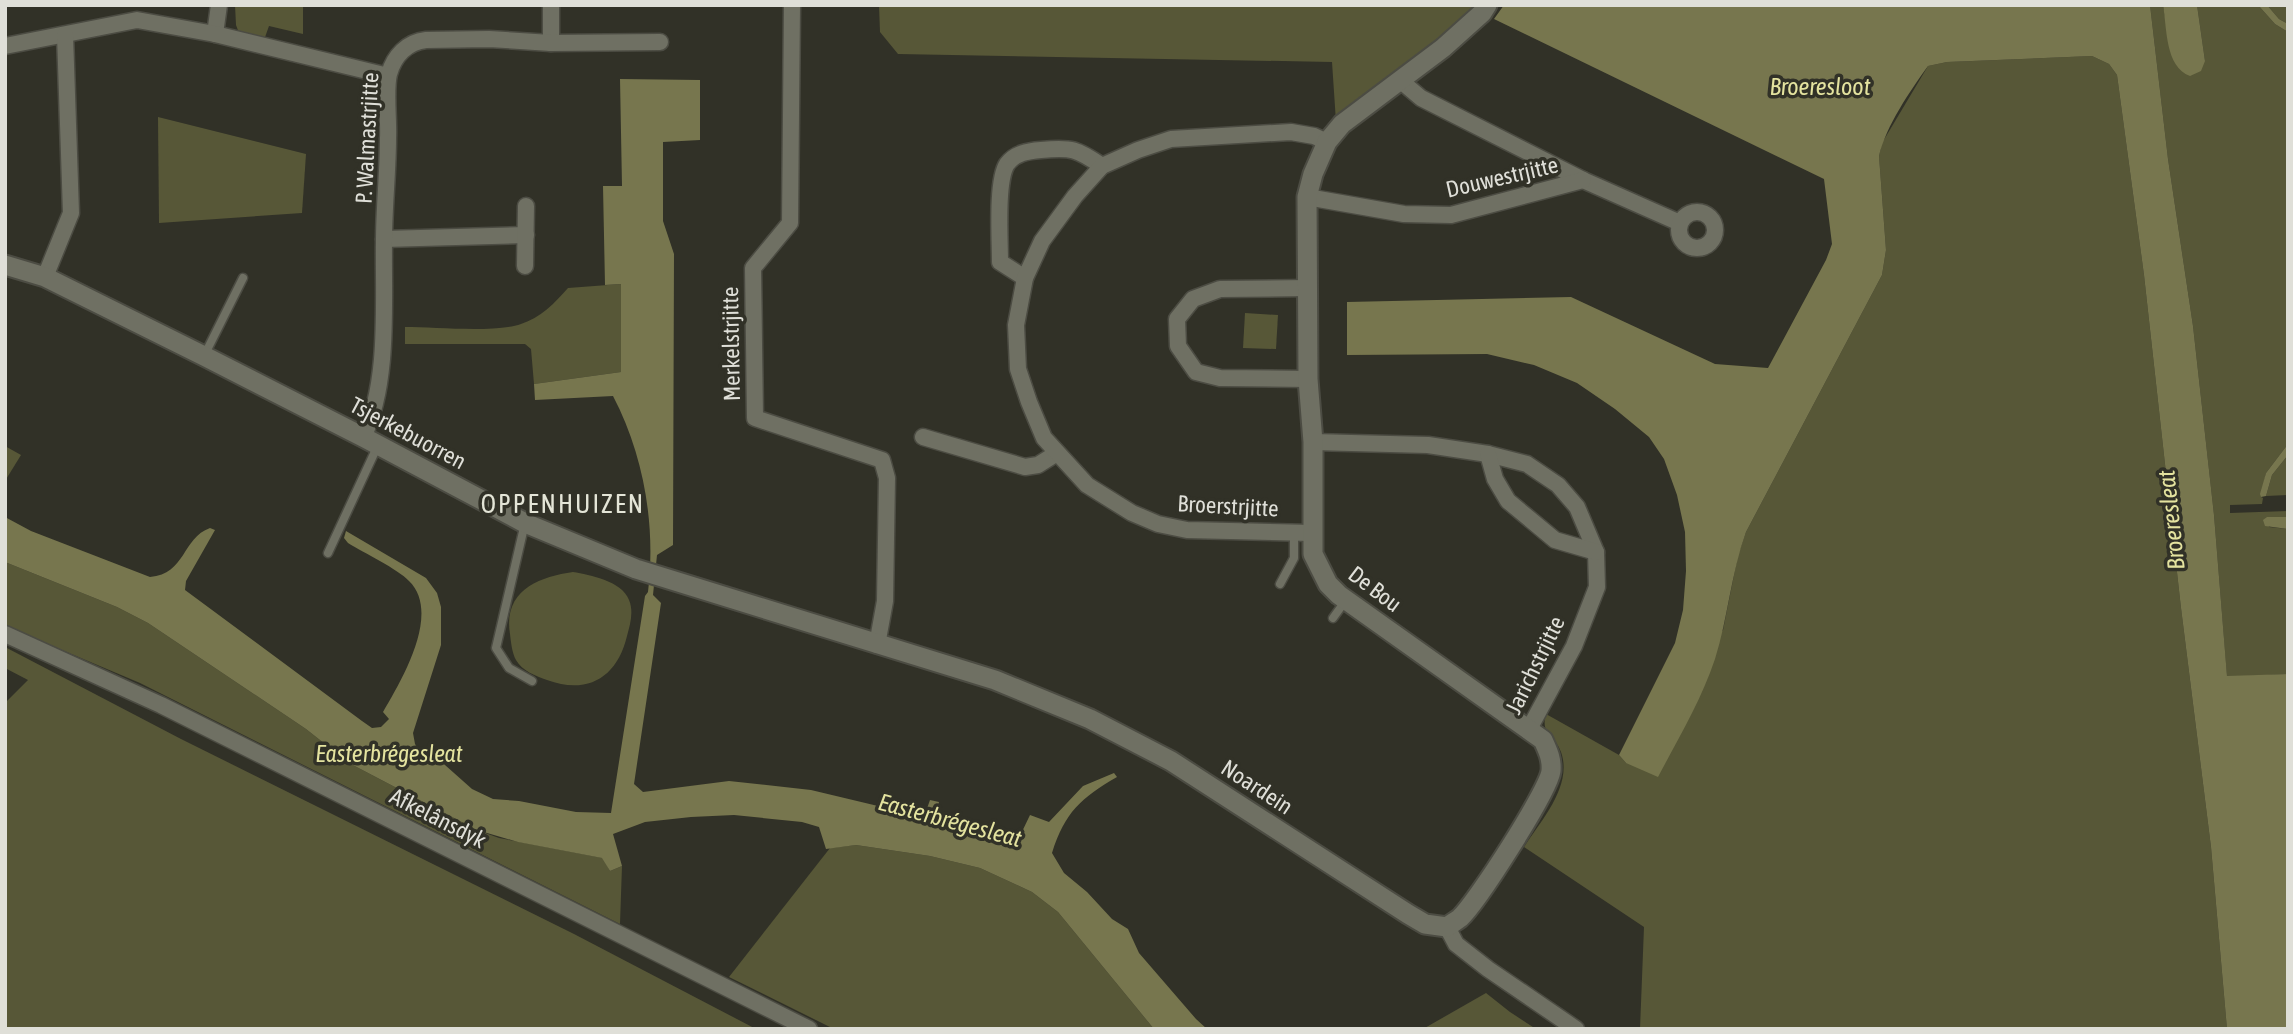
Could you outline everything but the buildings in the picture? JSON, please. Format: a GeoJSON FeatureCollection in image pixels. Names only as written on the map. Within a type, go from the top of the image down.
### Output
{"type":"FeatureCollection","features":[{"type":"Feature","properties":{"kind":"street"},"geometry":{"type":"LineString","coordinates":[[215,34],[219,5]]}},
{"type":"Feature","properties":{"kind":"street"},"geometry":{"type":"LineString","coordinates":[[551,5],[551,43]]}},
{"type":"Feature","properties":{"kind":"street","name":"Merkelstrjitte"},"geometry":{"type":"LineString","coordinates":[[792,5],[790,223],[753,268],[755,418],[882,460],[887,478],[885,601],[877,645]]}},
{"type":"Feature","properties":{"kind":"street","name":"De Bou"},"geometry":{"type":"LineString","coordinates":[[1487,5],[1482,13],[1444,48],[1342,124],[1327,142],[1313,174],[1307,197],[1308,379],[1313,442],[1303,533],[1328,584],[1346,600],[1528,731]]}},
{"type":"Feature","properties":{"kind":"street"},"geometry":{"type":"LineString","coordinates":[[5,46],[137,20],[215,34],[388,76]]}},
{"type":"Feature","properties":{"kind":"street"},"geometry":{"type":"LineString","coordinates":[[45,277],[71,213],[65,35]]}},
{"type":"Feature","properties":{"kind":"street","name":"P. Walmastrjitte"},"geometry":{"type":"LineString","coordinates":[[371,441],[384,328],[388,76],[398,55],[416,41],[489,39],[551,43],[660,42]]}},
{"type":"Feature","properties":{"kind":"street","name":"Douwestrjitte"},"geometry":{"type":"LineString","coordinates":[[1401,81],[1422,97],[1583,180],[1680,223]]}},
{"type":"Feature","properties":{"kind":"street","name":"Broerstrjitte"},"geometry":{"type":"LineString","coordinates":[[1303,533],[1188,530],[1158,524],[1132,513],[1087,485],[1044,438],[1018,369],[1016,325],[1025,278],[1042,241],[1075,196],[1102,166],[1171,139],[1291,132],[1314,136],[1327,142]]}},
{"type":"Feature","properties":{"kind":"street"},"geometry":{"type":"LineString","coordinates":[[1025,278],[1000,262],[1001,178],[1008,163],[1024,151],[1057,148],[1080,151],[1102,166]]}},
{"type":"Feature","properties":{"kind":"street","name":"Douwestrjitte"},"geometry":{"type":"LineString","coordinates":[[1307,197],[1404,214],[1451,215],[1583,180]]}},
{"type":"Feature","properties":{"kind":"street"},"geometry":{"type":"LineString","coordinates":[[525,265],[526,206]]}},
{"type":"Feature","properties":{"kind":"street"},"geometry":{"type":"LineString","coordinates":[[384,239],[526,235]]}},
{"type":"Feature","properties":{"kind":"street","name":"Tsjerkebuorren"},"geometry":{"type":"LineString","coordinates":[[5,265],[45,277],[371,441],[525,523],[591,554],[877,645]]}},
{"type":"Feature","properties":{"kind":"street"},"geometry":{"type":"LineString","coordinates":[[1308,288],[1220,289],[1193,299],[1177,319],[1178,346],[1196,372],[1220,378],[1308,379]]}},
{"type":"Feature","properties":{"kind":"street"},"geometry":{"type":"LineString","coordinates":[[923,437],[1025,467],[1038,465],[1057,453]]}},
{"type":"Feature","properties":{"kind":"street","name":"Jarichstrjitte"},"geometry":{"type":"LineString","coordinates":[[1313,442],[1428,444],[1488,453],[1527,464],[1558,485],[1577,507],[1596,552],[1597,587],[1574,646],[1528,731],[1542,740],[1551,758],[1551,774],[1541,795],[1479,894],[1461,917],[1447,927]]}},
{"type":"Feature","properties":{"kind":"street"},"geometry":{"type":"LineString","coordinates":[[1488,453],[1495,479],[1508,502],[1555,540],[1596,552]]}},
{"type":"Feature","properties":{"kind":"street","name":"Afkelânsdyk"},"geometry":{"type":"LineString","coordinates":[[5,634],[161,705],[809,1029]]}},
{"type":"Feature","properties":{"kind":"street","name":"Noardein"},"geometry":{"type":"LineString","coordinates":[[877,645],[1032,693],[1129,737],[1171,761],[1408,914],[1425,924],[1447,927]]}},
{"type":"Feature","properties":{"kind":"street"},"geometry":{"type":"LineString","coordinates":[[1447,927],[1456,944],[1576,1029]]}},
{"type":"Feature","properties":{"kind":"lane"},"geometry":{"type":"LineString","coordinates":[[204,356],[243,278]]}},
{"type":"Feature","properties":{"kind":"lane"},"geometry":{"type":"LineString","coordinates":[[328,554],[371,441]]}},
{"type":"Feature","properties":{"kind":"lane"},"geometry":{"type":"LineString","coordinates":[[525,523],[496,648],[509,667],[533,681]]}},
{"type":"Feature","properties":{"kind":"lane"},"geometry":{"type":"LineString","coordinates":[[1280,584],[1303,533]]}},
{"type":"Feature","properties":{"kind":"lane"},"geometry":{"type":"LineString","coordinates":[[1333,618],[1346,600]]}},
{"type":"Feature","properties":{"kind":"shaded area"},"geometry":{"type":"Polygon","coordinates":[[[235,5],[303,5],[303,34],[269,26],[264,40],[239,33],[235,5]]]}},
{"type":"Feature","properties":{"kind":"shaded area"},"geometry":{"type":"Polygon","coordinates":[[[879,5],[1476,5],[1431,46],[1336,122],[1332,62],[898,54],[880,32],[879,5]]]}},
{"type":"Feature","properties":{"kind":"shaded area"},"geometry":{"type":"Polygon","coordinates":[[[2150,5],[2163,5],[2171,52],[2205,61],[2197,5],[2258,5],[2275,24],[2288,32],[2288,444],[2266,473],[2262,504],[2230,505],[2230,513],[2288,511],[2288,517],[2267,517],[2269,527],[2288,529],[2288,674],[2227,677],[2214,515],[2193,326],[2168,159],[2150,5]]]}},
{"type":"Feature","properties":{"kind":"shaded area"},"geometry":{"type":"Polygon","coordinates":[[[2267,5],[2288,5],[2288,24],[2279,19],[2267,5]]]}},
{"type":"Feature","properties":{"kind":"shaded area"},"geometry":{"type":"Polygon","coordinates":[[[2092,56],[2109,64],[2117,75],[2144,275],[2211,847],[2227,1029],[1640,1029],[1644,927],[1524,847],[1553,802],[1563,777],[1561,752],[1545,726],[1546,714],[1619,755],[1626,763],[1723,630],[1738,555],[1746,532],[1882,275],[1886,250],[1879,156],[1882,143],[1928,66],[1947,62],[2092,56]]]}},
{"type":"Feature","properties":{"kind":"shaded area"},"geometry":{"type":"Polygon","coordinates":[[[158,117],[306,154],[302,213],[159,223],[158,117]]]}},
{"type":"Feature","properties":{"kind":"shaded area"},"geometry":{"type":"Polygon","coordinates":[[[621,284],[621,372],[534,384],[531,349],[525,344],[405,344],[405,327],[510,327],[541,314],[568,288],[621,284]]]}},
{"type":"Feature","properties":{"kind":"shaded area"},"geometry":{"type":"Polygon","coordinates":[[[1245,313],[1278,315],[1276,349],[1243,348],[1245,313]]]}},
{"type":"Feature","properties":{"kind":"shaded area"},"geometry":{"type":"Polygon","coordinates":[[[5,446],[21,455],[5,481],[5,446]]]}},
{"type":"Feature","properties":{"kind":"shaded area"},"geometry":{"type":"Polygon","coordinates":[[[2288,455],[2288,495],[2266,496],[2272,475],[2288,455]]]}},
{"type":"Feature","properties":{"kind":"shaded area"},"geometry":{"type":"Polygon","coordinates":[[[5,562],[117,607],[148,623],[306,729],[349,763],[477,830],[499,838],[603,858],[610,871],[622,866],[620,924],[140,683],[5,626],[5,562]]]}},
{"type":"Feature","properties":{"kind":"shaded area"},"geometry":{"type":"Polygon","coordinates":[[[573,572],[605,580],[620,588],[629,600],[631,614],[627,636],[616,663],[598,679],[575,685],[547,680],[522,667],[513,651],[509,619],[512,607],[526,589],[547,578],[573,572]]]}},
{"type":"Feature","properties":{"kind":"shaded area"},"geometry":{"type":"Polygon","coordinates":[[[5,647],[181,739],[574,934],[756,1029],[5,1029],[5,703],[28,680],[5,668],[5,647]]]}},
{"type":"Feature","properties":{"kind":"shaded area"},"geometry":{"type":"Polygon","coordinates":[[[856,845],[930,856],[980,868],[1032,892],[1058,912],[1154,1029],[834,1029],[729,977],[830,848],[856,845]]]}},
{"type":"Feature","properties":{"kind":"shaded area"},"geometry":{"type":"Polygon","coordinates":[[[1486,993],[1536,1029],[1423,1029],[1486,993]]]}},
{"type":"Feature","properties":{"kind":"water","name":"Broeresloot"},"geometry":{"type":"Polygon","coordinates":[[[1504,5],[2150,5],[2168,159],[2193,326],[2214,515],[2227,676],[2288,674],[2288,1029],[2227,1029],[2211,847],[2144,275],[2117,75],[2109,64],[2092,56],[1947,62],[1928,66],[1906,98],[1887,133],[1879,156],[1886,250],[1882,275],[1746,532],[1715,659],[1696,705],[1658,777],[1626,763],[1619,755],[1675,643],[1683,610],[1685,532],[1677,495],[1664,459],[1649,437],[1615,409],[1577,383],[1534,365],[1487,354],[1347,355],[1347,302],[1571,297],[1715,364],[1768,368],[1832,244],[1824,179],[1494,19],[1504,5]]]}},
{"type":"Feature","properties":{"kind":"water"},"geometry":{"type":"Polygon","coordinates":[[[2163,5],[2197,5],[2205,61],[2201,71],[2190,76],[2176,64],[2169,46],[2163,5]]]}},
{"type":"Feature","properties":{"kind":"water"},"geometry":{"type":"Polygon","coordinates":[[[2258,5],[2267,5],[2279,19],[2288,24],[2288,32],[2275,24],[2258,5]]]}},
{"type":"Feature","properties":{"kind":"water","name":"Easterbrégesleat"},"geometry":{"type":"Polygon","coordinates":[[[620,79],[700,80],[700,140],[663,142],[663,221],[674,254],[673,545],[657,555],[653,595],[661,603],[634,784],[643,792],[729,781],[811,790],[924,817],[930,800],[939,802],[935,820],[1018,840],[1030,815],[1049,822],[1083,786],[1114,773],[1117,777],[1084,799],[1069,816],[1052,853],[1064,873],[1087,892],[1112,919],[1128,929],[1139,953],[1207,1029],[1154,1029],[1058,912],[1032,892],[980,868],[930,856],[856,845],[826,849],[819,827],[802,822],[734,815],[645,822],[613,834],[622,866],[610,871],[602,858],[518,842],[477,830],[349,763],[306,729],[148,623],[117,607],[5,562],[5,517],[31,531],[150,577],[171,569],[194,539],[210,528],[215,530],[186,581],[185,590],[372,728],[381,727],[389,719],[383,712],[415,647],[421,611],[418,595],[409,581],[389,566],[348,543],[344,538],[346,531],[426,578],[437,593],[441,607],[441,645],[413,733],[419,750],[436,757],[472,789],[493,799],[576,812],[611,813],[645,596],[648,592],[650,542],[645,491],[633,442],[613,396],[535,400],[534,384],[621,372],[621,284],[605,285],[603,186],[622,186],[620,79]]]}},
{"type":"Feature","properties":{"kind":"water"},"geometry":{"type":"Polygon","coordinates":[[[2288,444],[2288,455],[2272,475],[2266,496],[2261,497],[2266,473],[2288,444]]]}},
{"type":"Feature","properties":{"kind":"water"},"geometry":{"type":"Polygon","coordinates":[[[2267,517],[2288,517],[2288,529],[2265,526],[2263,520],[2267,517]]]}},
{"type":"Feature","properties":{"kind":"district","name":"OPPENHUIZEN"},"geometry":{"type":"Point","coordinates":[563,504]}},
{"type":"Feature","properties":{"kind":"water label","name":"Broeresleat"},"geometry":{"type":"Point","coordinates":[2171,520]}}]}
